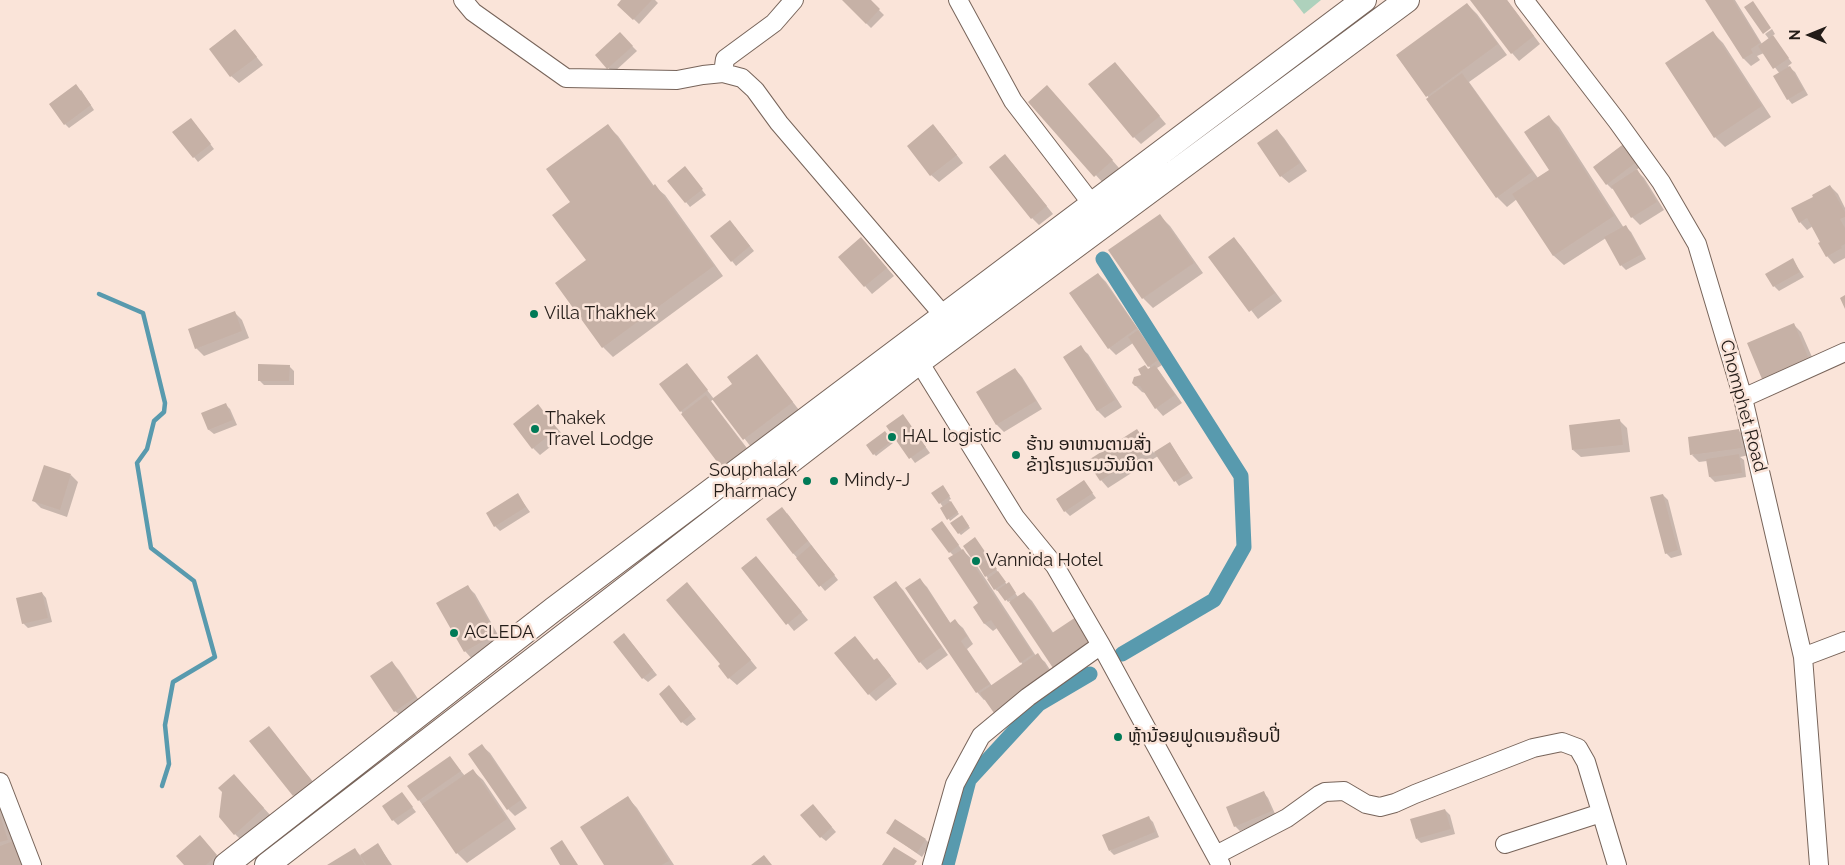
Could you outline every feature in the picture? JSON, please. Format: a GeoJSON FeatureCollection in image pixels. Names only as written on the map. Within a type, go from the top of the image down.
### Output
{"type":"FeatureCollection","features":[{"type":"Feature","properties":{"kind":"main road"},"geometry":{"type":"LineString","coordinates":[[267,865],[914,353],[944,316],[1364,0]]}},
{"type":"Feature","properties":{"kind":"main road"},"geometry":{"type":"LineString","coordinates":[[226,865],[554,609],[1407,0]]}},
{"type":"Feature","properties":{"kind":"street"},"geometry":{"type":"LineString","coordinates":[[463,0],[473,12],[566,78],[677,80],[723,73],[742,78],[755,90],[785,130],[944,316]]}},
{"type":"Feature","properties":{"kind":"street"},"geometry":{"type":"LineString","coordinates":[[723,73],[725,59],[774,22],[794,0]]}},
{"type":"Feature","properties":{"kind":"street"},"geometry":{"type":"LineString","coordinates":[[958,0],[1013,101],[1092,204]]}},
{"type":"Feature","properties":{"kind":"street","name":"Chomphet Road"},"geometry":{"type":"LineString","coordinates":[[1524,0],[1650,166],[1697,244],[1743,398],[1803,657],[1819,865]]}},
{"type":"Feature","properties":{"kind":"street"},"geometry":{"type":"LineString","coordinates":[[1743,398],[1845,352]]}},
{"type":"Feature","properties":{"kind":"street"},"geometry":{"type":"LineString","coordinates":[[914,353],[1015,517],[1055,566],[1101,645],[1219,860],[1287,818],[1318,794],[1344,791],[1366,804],[1380,807],[1395,803],[1533,748],[1562,742],[1578,748],[1586,762],[1617,865]]}},
{"type":"Feature","properties":{"kind":"street"},"geometry":{"type":"LineString","coordinates":[[1803,657],[1845,641]]}},
{"type":"Feature","properties":{"kind":"street"},"geometry":{"type":"LineString","coordinates":[[932,865],[955,784],[981,736],[1028,697],[1101,645]]}},
{"type":"Feature","properties":{"kind":"street"},"geometry":{"type":"LineString","coordinates":[[0,782],[32,865]]}},
{"type":"Feature","properties":{"kind":"street"},"geometry":{"type":"LineString","coordinates":[[1505,844],[1600,813]]}},
{"type":"Feature","properties":{"kind":"green space"},"geometry":{"type":"Polygon","coordinates":[[[1293,0],[1321,0],[1304,14],[1293,0]]]}},
{"type":"Feature","properties":{"kind":"building"},"geometry":{"type":"Polygon","coordinates":[[[621,0],[652,0],[633,20],[617,5],[621,0]]]}},
{"type":"Feature","properties":{"kind":"building"},"geometry":{"type":"Polygon","coordinates":[[[842,0],[871,0],[880,9],[866,24],[842,0]]]}},
{"type":"Feature","properties":{"kind":"building"},"geometry":{"type":"Polygon","coordinates":[[[1470,0],[1507,0],[1534,36],[1511,54],[1470,0]]]}},
{"type":"Feature","properties":{"kind":"building"},"geometry":{"type":"Polygon","coordinates":[[[1705,0],[1733,0],[1760,43],[1751,49],[1753,53],[1743,59],[1705,0]]]}},
{"type":"Feature","properties":{"kind":"building"},"geometry":{"type":"Polygon","coordinates":[[[1753,1],[1771,28],[1763,34],[1744,7],[1753,1]]]}},
{"type":"Feature","properties":{"kind":"building"},"geometry":{"type":"Polygon","coordinates":[[[1467,3],[1498,44],[1426,97],[1396,55],[1467,3]]]}},
{"type":"Feature","properties":{"kind":"building"},"geometry":{"type":"Polygon","coordinates":[[[235,29],[257,57],[230,77],[209,49],[235,29]]]}},
{"type":"Feature","properties":{"kind":"building"},"geometry":{"type":"Polygon","coordinates":[[[1713,31],[1762,106],[1714,138],[1665,63],[1713,31]]]}},
{"type":"Feature","properties":{"kind":"building"},"geometry":{"type":"Polygon","coordinates":[[[620,32],[633,46],[607,69],[595,55],[620,32]]]}},
{"type":"Feature","properties":{"kind":"building"},"geometry":{"type":"Polygon","coordinates":[[[1773,35],[1789,58],[1773,69],[1758,46],[1773,35]]]}},
{"type":"Feature","properties":{"kind":"building"},"geometry":{"type":"Polygon","coordinates":[[[1115,62],[1160,116],[1133,138],[1088,84],[1115,62]]]}},
{"type":"Feature","properties":{"kind":"building"},"geometry":{"type":"Polygon","coordinates":[[[1790,66],[1804,90],[1787,100],[1773,76],[1790,66]]]}},
{"type":"Feature","properties":{"kind":"building"},"geometry":{"type":"Polygon","coordinates":[[[1462,73],[1532,172],[1496,198],[1426,99],[1462,73]]]}},
{"type":"Feature","properties":{"kind":"building"},"geometry":{"type":"Polygon","coordinates":[[[76,84],[91,105],[64,125],[49,104],[76,84]]]}},
{"type":"Feature","properties":{"kind":"building"},"geometry":{"type":"Polygon","coordinates":[[[1047,85],[1113,160],[1094,177],[1028,102],[1047,85]]]}},
{"type":"Feature","properties":{"kind":"building"},"geometry":{"type":"Polygon","coordinates":[[[1549,115],[1614,216],[1553,256],[1512,194],[1549,170],[1524,132],[1549,115]]]}},
{"type":"Feature","properties":{"kind":"building"},"geometry":{"type":"Polygon","coordinates":[[[191,118],[211,144],[193,158],[172,132],[191,118]]]}},
{"type":"Feature","properties":{"kind":"building"},"geometry":{"type":"Polygon","coordinates":[[[608,124],[653,186],[655,184],[714,266],[602,348],[555,283],[586,260],[552,215],[570,202],[546,169],[608,124]]]}},
{"type":"Feature","properties":{"kind":"building"},"geometry":{"type":"Polygon","coordinates":[[[933,124],[957,155],[930,176],[907,146],[933,124]]]}},
{"type":"Feature","properties":{"kind":"building"},"geometry":{"type":"Polygon","coordinates":[[[1277,129],[1300,163],[1280,177],[1257,143],[1277,129]]]}},
{"type":"Feature","properties":{"kind":"building"},"geometry":{"type":"Polygon","coordinates":[[[1625,143],[1638,161],[1606,185],[1593,167],[1625,143]]]}},
{"type":"Feature","properties":{"kind":"building"},"geometry":{"type":"Polygon","coordinates":[[[1005,154],[1047,206],[1031,219],[989,167],[1005,154]]]}},
{"type":"Feature","properties":{"kind":"building"},"geometry":{"type":"Polygon","coordinates":[[[685,166],[703,189],[685,203],[667,181],[685,166]]]}},
{"type":"Feature","properties":{"kind":"building"},"geometry":{"type":"Polygon","coordinates":[[[1637,169],[1657,202],[1631,218],[1611,186],[1637,169]]]}},
{"type":"Feature","properties":{"kind":"building"},"geometry":{"type":"Polygon","coordinates":[[[1830,185],[1845,212],[1845,217],[1840,219],[1845,228],[1845,244],[1841,246],[1842,248],[1826,257],[1807,218],[1799,223],[1791,208],[1813,197],[1812,195],[1830,185]]]}},
{"type":"Feature","properties":{"kind":"building"},"geometry":{"type":"Polygon","coordinates":[[[1160,214],[1194,263],[1142,299],[1108,250],[1160,214]]]}},
{"type":"Feature","properties":{"kind":"building"},"geometry":{"type":"Polygon","coordinates":[[[730,220],[750,246],[731,262],[710,236],[730,220]]]}},
{"type":"Feature","properties":{"kind":"building"},"geometry":{"type":"Polygon","coordinates":[[[1626,225],[1642,254],[1620,266],[1604,237],[1626,225]]]}},
{"type":"Feature","properties":{"kind":"building"},"geometry":{"type":"Polygon","coordinates":[[[861,237],[887,268],[864,287],[838,257],[861,237]]]}},
{"type":"Feature","properties":{"kind":"building"},"geometry":{"type":"Polygon","coordinates":[[[1234,237],[1275,293],[1249,312],[1208,257],[1234,237]]]}},
{"type":"Feature","properties":{"kind":"building"},"geometry":{"type":"Polygon","coordinates":[[[1793,258],[1800,272],[1773,287],[1765,274],[1793,258]]]}},
{"type":"Feature","properties":{"kind":"building"},"geometry":{"type":"Polygon","coordinates":[[[1098,273],[1137,328],[1108,349],[1069,293],[1098,273]]]}},
{"type":"Feature","properties":{"kind":"building"},"geometry":{"type":"Polygon","coordinates":[[[1845,295],[1845,309],[1840,298],[1845,295]]]}},
{"type":"Feature","properties":{"kind":"building"},"geometry":{"type":"Polygon","coordinates":[[[235,311],[242,331],[195,349],[188,329],[235,311]]]}},
{"type":"Feature","properties":{"kind":"building"},"geometry":{"type":"Polygon","coordinates":[[[1794,323],[1809,359],[1762,379],[1747,343],[1794,323]]]}},
{"type":"Feature","properties":{"kind":"building"},"geometry":{"type":"Polygon","coordinates":[[[1138,330],[1158,360],[1148,367],[1128,337],[1138,330]]]}},
{"type":"Feature","properties":{"kind":"building"},"geometry":{"type":"Polygon","coordinates":[[[1081,345],[1115,400],[1097,411],[1063,357],[1081,345]]]}},
{"type":"Feature","properties":{"kind":"building"},"geometry":{"type":"Polygon","coordinates":[[[757,354],[793,402],[743,440],[712,399],[732,384],[727,377],[757,354]]]}},
{"type":"Feature","properties":{"kind":"building"},"geometry":{"type":"Polygon","coordinates":[[[687,363],[708,390],[680,412],[659,384],[687,363]]]}},
{"type":"Feature","properties":{"kind":"building"},"geometry":{"type":"Polygon","coordinates":[[[258,364],[290,365],[289,381],[258,381],[258,364]]]}},
{"type":"Feature","properties":{"kind":"building"},"geometry":{"type":"Polygon","coordinates":[[[1145,365],[1148,369],[1155,365],[1175,395],[1155,409],[1140,386],[1135,386],[1132,383],[1134,377],[1141,375],[1138,369],[1145,365]]]}},
{"type":"Feature","properties":{"kind":"building"},"geometry":{"type":"Polygon","coordinates":[[[1015,368],[1036,401],[996,425],[976,392],[1015,368]]]}},
{"type":"Feature","properties":{"kind":"building"},"geometry":{"type":"Polygon","coordinates":[[[706,395],[746,448],[721,467],[681,414],[706,395]]]}},
{"type":"Feature","properties":{"kind":"building"},"geometry":{"type":"Polygon","coordinates":[[[226,403],[233,420],[208,430],[201,413],[226,403]]]}},
{"type":"Feature","properties":{"kind":"building"},"geometry":{"type":"Polygon","coordinates":[[[538,404],[557,429],[532,449],[513,424],[538,404]]]}},
{"type":"Feature","properties":{"kind":"building"},"geometry":{"type":"Polygon","coordinates":[[[903,414],[926,447],[909,459],[886,426],[903,414]]]}},
{"type":"Feature","properties":{"kind":"building"},"geometry":{"type":"Polygon","coordinates":[[[1620,419],[1623,445],[1572,450],[1569,425],[1620,419]]]}},
{"type":"Feature","properties":{"kind":"building"},"geometry":{"type":"Polygon","coordinates":[[[1137,429],[1150,449],[1100,481],[1087,461],[1137,429]]]}},
{"type":"Feature","properties":{"kind":"building"},"geometry":{"type":"Polygon","coordinates":[[[1739,429],[1742,448],[1690,455],[1688,437],[1739,429]]]}},
{"type":"Feature","properties":{"kind":"building"},"geometry":{"type":"Polygon","coordinates":[[[885,431],[892,441],[873,455],[866,445],[885,431]]]}},
{"type":"Feature","properties":{"kind":"building"},"geometry":{"type":"Polygon","coordinates":[[[1170,442],[1189,473],[1174,482],[1154,452],[1170,442]]]}},
{"type":"Feature","properties":{"kind":"building"},"geometry":{"type":"Polygon","coordinates":[[[1739,454],[1742,473],[1709,477],[1706,459],[1739,454]]]}},
{"type":"Feature","properties":{"kind":"building"},"geometry":{"type":"Polygon","coordinates":[[[44,465],[71,474],[60,510],[32,501],[44,465]]]}},
{"type":"Feature","properties":{"kind":"building"},"geometry":{"type":"Polygon","coordinates":[[[1084,480],[1093,493],[1064,512],[1056,499],[1084,480]]]}},
{"type":"Feature","properties":{"kind":"building"},"geometry":{"type":"Polygon","coordinates":[[[943,485],[950,496],[939,504],[931,493],[943,485]]]}},
{"type":"Feature","properties":{"kind":"building"},"geometry":{"type":"Polygon","coordinates":[[[518,493],[526,507],[494,527],[486,513],[518,493]]]}},
{"type":"Feature","properties":{"kind":"building"},"geometry":{"type":"Polygon","coordinates":[[[1663,494],[1678,550],[1665,554],[1650,497],[1663,494]]]}},
{"type":"Feature","properties":{"kind":"building"},"geometry":{"type":"Polygon","coordinates":[[[951,501],[958,512],[947,520],[940,508],[951,501]]]}},
{"type":"Feature","properties":{"kind":"building"},"geometry":{"type":"Polygon","coordinates":[[[782,507],[808,541],[793,554],[766,519],[782,507]]]}},
{"type":"Feature","properties":{"kind":"building"},"geometry":{"type":"Polygon","coordinates":[[[962,515],[969,526],[958,534],[950,523],[962,515]]]}},
{"type":"Feature","properties":{"kind":"building"},"geometry":{"type":"Polygon","coordinates":[[[942,521],[959,545],[949,553],[931,529],[942,521]]]}},
{"type":"Feature","properties":{"kind":"building"},"geometry":{"type":"Polygon","coordinates":[[[975,537],[988,556],[976,565],[963,546],[975,537]]]}},
{"type":"Feature","properties":{"kind":"building"},"geometry":{"type":"Polygon","coordinates":[[[811,545],[835,575],[819,587],[796,558],[811,545]]]}},
{"type":"Feature","properties":{"kind":"building"},"geometry":{"type":"Polygon","coordinates":[[[963,549],[1033,654],[1020,663],[991,620],[984,624],[973,607],[978,603],[948,558],[963,549]]]}},
{"type":"Feature","properties":{"kind":"building"},"geometry":{"type":"Polygon","coordinates":[[[756,556],[802,612],[786,625],[741,568],[756,556]]]}},
{"type":"Feature","properties":{"kind":"building"},"geometry":{"type":"Polygon","coordinates":[[[989,558],[997,569],[985,577],[978,565],[989,558]]]}},
{"type":"Feature","properties":{"kind":"building"},"geometry":{"type":"Polygon","coordinates":[[[998,571],[1006,582],[994,590],[987,579],[998,571]]]}},
{"type":"Feature","properties":{"kind":"building"},"geometry":{"type":"Polygon","coordinates":[[[920,578],[950,623],[955,619],[967,636],[961,641],[990,684],[976,693],[905,588],[920,578]]]}},
{"type":"Feature","properties":{"kind":"building"},"geometry":{"type":"Polygon","coordinates":[[[896,581],[942,647],[919,663],[873,597],[896,581]]]}},
{"type":"Feature","properties":{"kind":"building"},"geometry":{"type":"Polygon","coordinates":[[[687,582],[751,660],[728,679],[718,666],[720,664],[666,600],[687,582]]]}},
{"type":"Feature","properties":{"kind":"building"},"geometry":{"type":"Polygon","coordinates":[[[1009,582],[1016,593],[1005,601],[997,590],[1009,582]]]}},
{"type":"Feature","properties":{"kind":"building"},"geometry":{"type":"Polygon","coordinates":[[[468,585],[496,634],[464,652],[436,603],[468,585]]]}},
{"type":"Feature","properties":{"kind":"building"},"geometry":{"type":"Polygon","coordinates":[[[42,592],[48,618],[22,624],[16,598],[42,592]]]}},
{"type":"Feature","properties":{"kind":"building"},"geometry":{"type":"Polygon","coordinates":[[[1024,592],[1052,633],[1076,617],[1096,647],[1057,674],[1009,602],[1024,592]]]}},
{"type":"Feature","properties":{"kind":"building"},"geometry":{"type":"Polygon","coordinates":[[[624,633],[653,670],[642,679],[613,642],[624,633]]]}},
{"type":"Feature","properties":{"kind":"building"},"geometry":{"type":"Polygon","coordinates":[[[855,636],[874,660],[877,658],[891,676],[868,695],[834,653],[855,636]]]}},
{"type":"Feature","properties":{"kind":"building"},"geometry":{"type":"Polygon","coordinates":[[[1038,653],[1051,674],[994,713],[980,693],[1038,653]]]}},
{"type":"Feature","properties":{"kind":"building"},"geometry":{"type":"Polygon","coordinates":[[[392,661],[416,697],[394,712],[370,676],[392,661]]]}},
{"type":"Feature","properties":{"kind":"building"},"geometry":{"type":"Polygon","coordinates":[[[669,685],[692,714],[681,723],[659,694],[669,685]]]}},
{"type":"Feature","properties":{"kind":"building"},"geometry":{"type":"Polygon","coordinates":[[[269,726],[312,781],[293,796],[249,741],[269,726]]]}},
{"type":"Feature","properties":{"kind":"building"},"geometry":{"type":"Polygon","coordinates":[[[482,744],[521,800],[507,810],[468,754],[482,744]]]}},
{"type":"Feature","properties":{"kind":"building"},"geometry":{"type":"Polygon","coordinates":[[[450,756],[461,771],[418,801],[407,786],[450,756]]]}},
{"type":"Feature","properties":{"kind":"building"},"geometry":{"type":"Polygon","coordinates":[[[473,769],[507,819],[456,854],[422,804],[473,769]]]}},
{"type":"Feature","properties":{"kind":"building"},"geometry":{"type":"Polygon","coordinates":[[[234,774],[264,808],[234,835],[219,817],[222,792],[218,788],[234,774]]]}},
{"type":"Feature","properties":{"kind":"building"},"geometry":{"type":"Polygon","coordinates":[[[1264,791],[1272,811],[1234,827],[1226,807],[1264,791]]]}},
{"type":"Feature","properties":{"kind":"building"},"geometry":{"type":"Polygon","coordinates":[[[402,792],[413,807],[392,821],[382,806],[402,792]]]}},
{"type":"Feature","properties":{"kind":"building"},"geometry":{"type":"Polygon","coordinates":[[[628,796],[669,861],[662,865],[604,865],[580,827],[628,796]]]}},
{"type":"Feature","properties":{"kind":"building"},"geometry":{"type":"Polygon","coordinates":[[[813,804],[832,827],[820,838],[800,815],[813,804]]]}},
{"type":"Feature","properties":{"kind":"building"},"geometry":{"type":"Polygon","coordinates":[[[1445,809],[1451,829],[1416,839],[1410,819],[1445,809]]]}},
{"type":"Feature","properties":{"kind":"building"},"geometry":{"type":"Polygon","coordinates":[[[0,815],[8,840],[0,842],[0,815]]]}},
{"type":"Feature","properties":{"kind":"building"},"geometry":{"type":"Polygon","coordinates":[[[1149,816],[1155,832],[1109,851],[1102,835],[1149,816]]]}},
{"type":"Feature","properties":{"kind":"building"},"geometry":{"type":"Polygon","coordinates":[[[895,819],[926,839],[917,853],[886,833],[895,819]]]}},
{"type":"Feature","properties":{"kind":"building"},"geometry":{"type":"Polygon","coordinates":[[[200,835],[217,855],[206,865],[184,865],[176,856],[200,835]]]}},
{"type":"Feature","properties":{"kind":"building"},"geometry":{"type":"Polygon","coordinates":[[[562,840],[578,865],[560,865],[550,848],[562,840]]]}},
{"type":"Feature","properties":{"kind":"building"},"geometry":{"type":"Polygon","coordinates":[[[13,841],[22,865],[0,865],[0,846],[13,841]]]}},
{"type":"Feature","properties":{"kind":"building"},"geometry":{"type":"Polygon","coordinates":[[[378,843],[391,865],[366,865],[360,855],[378,843]]]}},
{"type":"Feature","properties":{"kind":"building"},"geometry":{"type":"Polygon","coordinates":[[[894,847],[917,861],[914,865],[882,865],[894,847]]]}},
{"type":"Feature","properties":{"kind":"building"},"geometry":{"type":"Polygon","coordinates":[[[355,848],[365,865],[327,865],[355,848]]]}},
{"type":"Feature","properties":{"kind":"building"},"geometry":{"type":"Polygon","coordinates":[[[764,855],[772,865],[751,865],[764,855]]]}},
{"type":"Feature","properties":{"kind":"waterway"},"geometry":{"type":"LineString","coordinates":[[1103,259],[1241,476],[1244,547],[1214,600],[1122,654]]}},
{"type":"Feature","properties":{"kind":"waterway"},"geometry":{"type":"LineString","coordinates":[[99,294],[143,313],[165,403],[164,412],[154,421],[147,449],[137,463],[151,548],[194,581],[215,657],[173,682],[165,725],[169,764],[162,786]]}},
{"type":"Feature","properties":{"kind":"waterway"},"geometry":{"type":"LineString","coordinates":[[947,865],[969,780],[1039,704],[1090,674]]}},
{"type":"Feature","properties":{"kind":"place","name":"Villa Thakhek"},"geometry":{"type":"Point","coordinates":[534,314]}},
{"type":"Feature","properties":{"kind":"place","name":"Thakek Travel Lodge"},"geometry":{"type":"Point","coordinates":[535,429]}},
{"type":"Feature","properties":{"kind":"place","name":"HAL logistic"},"geometry":{"type":"Point","coordinates":[892,437]}},
{"type":"Feature","properties":{"kind":"place","name":"ຮ້ານ ອາຫານຕາມສັ່ງ ຂ້າງໂຮງແຮມວັນນິດາ"},"geometry":{"type":"Point","coordinates":[1016,455]}},
{"type":"Feature","properties":{"kind":"place","name":"Souphalak Pharmacy"},"geometry":{"type":"Point","coordinates":[807,481]}},
{"type":"Feature","properties":{"kind":"place","name":"Mindy-J"},"geometry":{"type":"Point","coordinates":[834,481]}},
{"type":"Feature","properties":{"kind":"place","name":"Vannida Hotel"},"geometry":{"type":"Point","coordinates":[976,561]}},
{"type":"Feature","properties":{"kind":"place","name":"ACLEDA"},"geometry":{"type":"Point","coordinates":[454,633]}},
{"type":"Feature","properties":{"kind":"place","name":"ຫຼ້ານ້ອຍຟູດແອນຄ໊ອບປີ່"},"geometry":{"type":"Point","coordinates":[1118,737]}}]}
